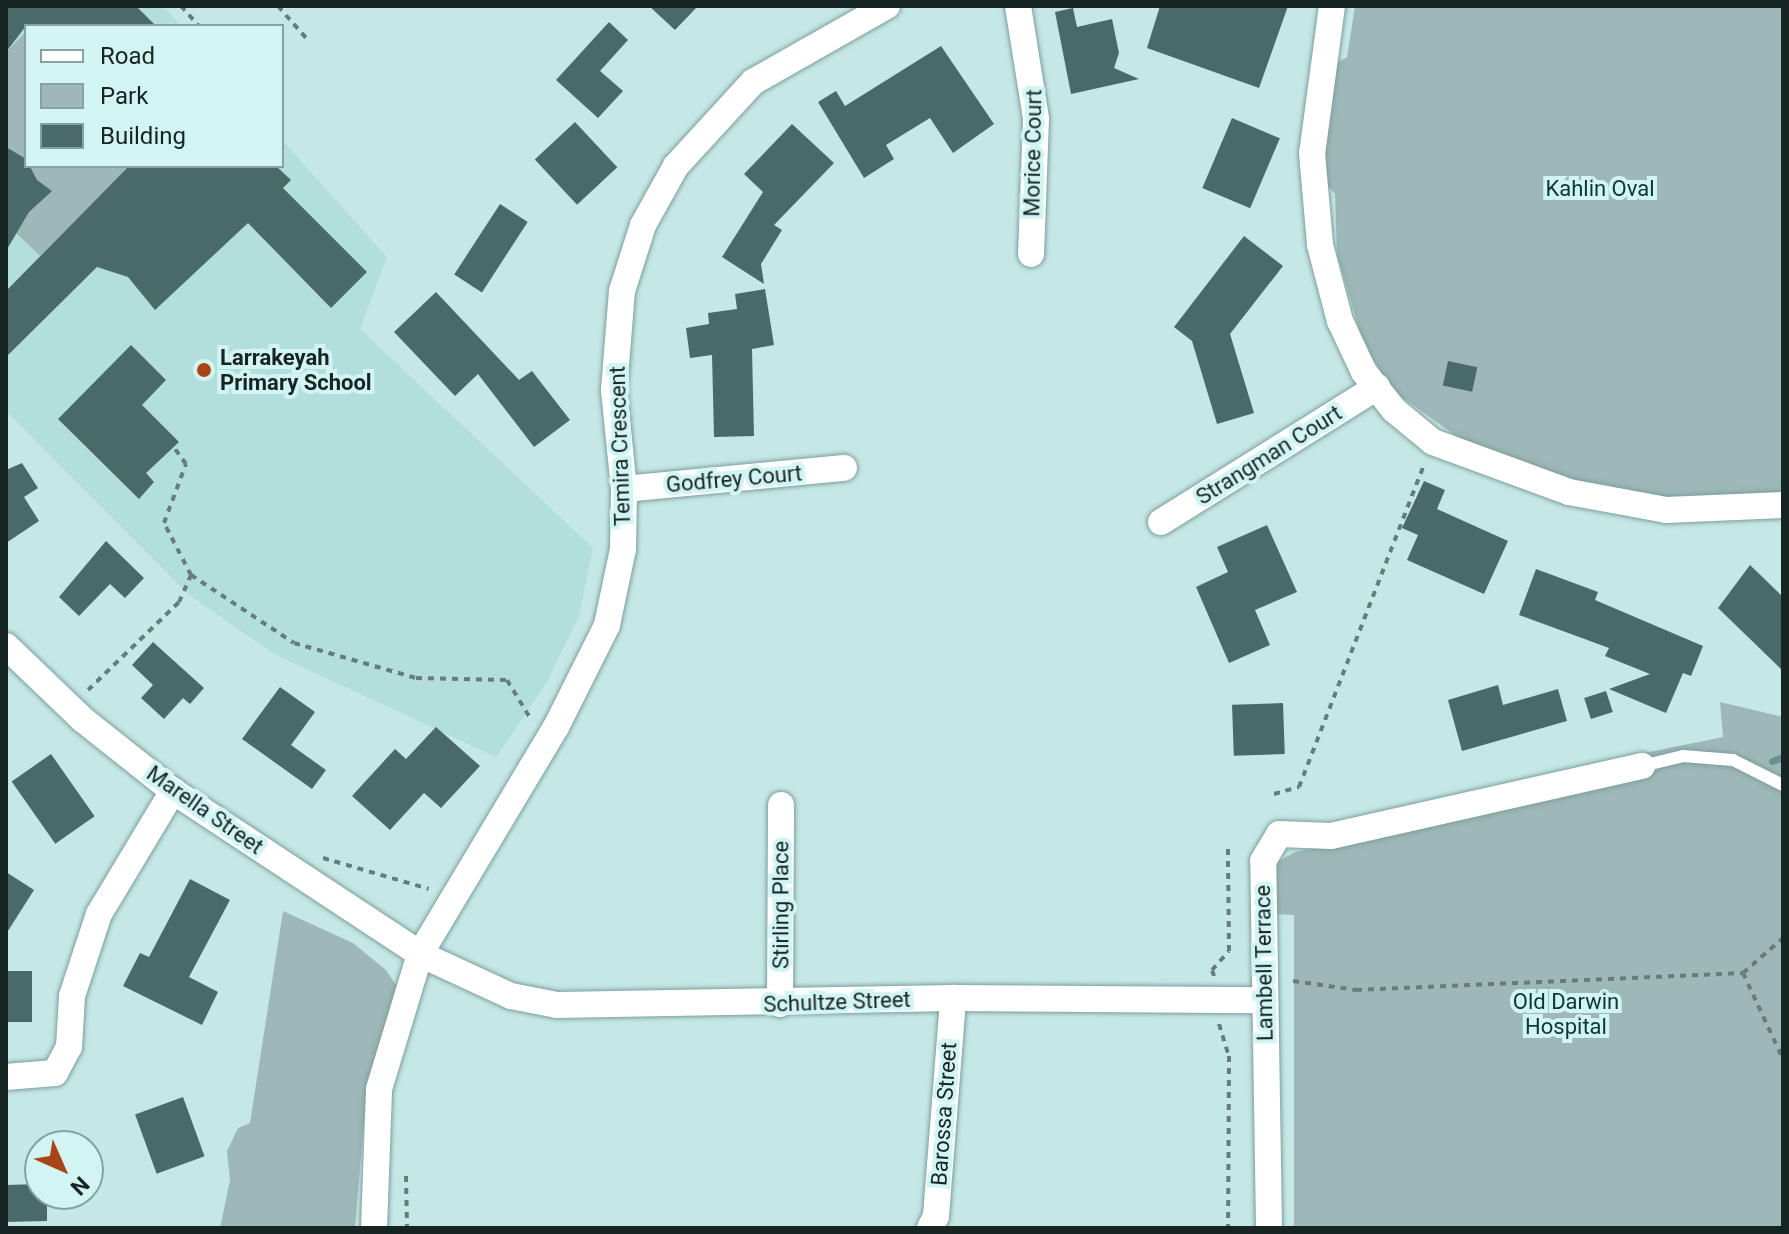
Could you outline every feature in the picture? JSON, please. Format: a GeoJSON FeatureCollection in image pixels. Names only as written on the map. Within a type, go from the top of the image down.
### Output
{"type":"FeatureCollection","features":[{"type":"Feature","properties":{"kind":"street","name":"Temira Crescent"},"geometry":{"type":"LineString","coordinates":[[374,1228],[379,1089],[420,954],[552,736],[607,625],[623,549],[624,489],[614,390],[622,291],[643,225],[676,166],[753,82],[887,6]]}},
{"type":"Feature","properties":{"kind":"street","name":"Morice Court"},"geometry":{"type":"LineString","coordinates":[[1018,6],[1036,119],[1031,254]]}},
{"type":"Feature","properties":{"kind":"street"},"geometry":{"type":"LineString","coordinates":[[1332,6],[1314,124],[1314,202],[1337,311],[1377,387],[1394,410],[1433,442],[1569,492],[1666,510],[1783,505]]}},
{"type":"Feature","properties":{"kind":"street","name":"Strangman Court"},"geometry":{"type":"LineString","coordinates":[[1161,522],[1377,387]]}},
{"type":"Feature","properties":{"kind":"street","name":"Godfrey Court"},"geometry":{"type":"LineString","coordinates":[[624,489],[844,468]]}},
{"type":"Feature","properties":{"kind":"street","name":"Marella Street"},"geometry":{"type":"LineString","coordinates":[[6,646],[82,719],[173,791],[420,954]]}},
{"type":"Feature","properties":{"kind":"street","name":"Lambell Terrace"},"geometry":{"type":"LineString","coordinates":[[1269,1228],[1263,861],[1279,834],[1331,836],[1642,766]]}},
{"type":"Feature","properties":{"kind":"street"},"geometry":{"type":"LineString","coordinates":[[6,1077],[55,1073],[69,1047],[72,996],[99,914],[173,791]]}},
{"type":"Feature","properties":{"kind":"street","name":"Stirling Place"},"geometry":{"type":"LineString","coordinates":[[780,1004],[781,805]]}},
{"type":"Feature","properties":{"kind":"street","name":"Schultze Street"},"geometry":{"type":"LineString","coordinates":[[420,954],[472,982],[557,1005],[780,1004],[953,998],[1264,1000]]}},
{"type":"Feature","properties":{"kind":"street","name":"Barossa Street"},"geometry":{"type":"LineString","coordinates":[[930,1228],[936,1216],[953,998]]}},
{"type":"Feature","properties":{"kind":"lane"},"geometry":{"type":"LineString","coordinates":[[1642,766],[1683,756],[1733,760],[1783,785]]}},
{"type":"Feature","properties":{"kind":"path"},"geometry":{"type":"LineString","coordinates":[[181,6],[197,24]]}},
{"type":"Feature","properties":{"kind":"path"},"geometry":{"type":"LineString","coordinates":[[278,6],[307,39]]}},
{"type":"Feature","properties":{"kind":"path"},"geometry":{"type":"LineString","coordinates":[[175,449],[186,464],[164,523],[191,575],[294,643],[416,678],[507,680],[531,720],[552,736]]}},
{"type":"Feature","properties":{"kind":"path"},"geometry":{"type":"LineString","coordinates":[[1274,794],[1299,787],[1426,460]]}},
{"type":"Feature","properties":{"kind":"path"},"geometry":{"type":"LineString","coordinates":[[98,702],[86,691],[179,602],[191,575]]}},
{"type":"Feature","properties":{"kind":"path"},"geometry":{"type":"LineString","coordinates":[[1216,989],[1212,970],[1229,951],[1228,849]]}},
{"type":"Feature","properties":{"kind":"path"},"geometry":{"type":"LineString","coordinates":[[315,856],[420,884],[451,902]]}},
{"type":"Feature","properties":{"kind":"path"},"geometry":{"type":"LineString","coordinates":[[1293,981],[1356,990],[1743,973],[1783,938]]}},
{"type":"Feature","properties":{"kind":"path"},"geometry":{"type":"LineString","coordinates":[[1743,973],[1783,1059]]}},
{"type":"Feature","properties":{"kind":"path"},"geometry":{"type":"LineString","coordinates":[[1218,1019],[1229,1056],[1228,1228]]}},
{"type":"Feature","properties":{"kind":"path"},"geometry":{"type":"LineString","coordinates":[[406,1176],[407,1228]]}},
{"type":"Feature","properties":{"kind":"shaded area","name":"Larrakeyah Primary School"},"geometry":{"type":"Polygon","coordinates":[[[6,6],[163,6],[179,24],[24,24],[24,168],[284,168],[284,142],[387,257],[360,329],[593,548],[579,616],[546,684],[496,757],[274,654],[188,594],[6,411],[6,6]]]}},
{"type":"Feature","properties":{"kind":"green space","name":"Kahlin Oval"},"geometry":{"type":"Polygon","coordinates":[[[1355,6],[1783,6],[1783,497],[1701,506],[1551,477],[1469,445],[1393,391],[1363,343],[1337,254],[1335,194],[1323,180],[1335,64],[1347,57],[1355,6]]]}},
{"type":"Feature","properties":{"kind":"green space"},"geometry":{"type":"Polygon","coordinates":[[[24,34],[24,168],[127,168],[40,256],[6,223],[6,52],[24,34]]]}},
{"type":"Feature","properties":{"kind":"green space","name":"Old Darwin Hospital"},"geometry":{"type":"Polygon","coordinates":[[[1720,702],[1783,717],[1783,1228],[1294,1228],[1294,915],[1274,914],[1273,881],[1279,861],[1295,852],[1629,780],[1625,757],[1723,737],[1720,702]]]}},
{"type":"Feature","properties":{"kind":"green space"},"geometry":{"type":"Polygon","coordinates":[[[283,911],[353,943],[386,970],[398,988],[367,1084],[355,1228],[220,1228],[230,1180],[227,1151],[238,1128],[250,1123],[283,911]]]}},
{"type":"Feature","properties":{"kind":"building"},"geometry":{"type":"Polygon","coordinates":[[[6,6],[136,6],[154,24],[24,24],[24,29],[6,52],[6,6]]]}},
{"type":"Feature","properties":{"kind":"building"},"geometry":{"type":"Polygon","coordinates":[[[649,6],[698,6],[675,30],[649,6]]]}},
{"type":"Feature","properties":{"kind":"building"},"geometry":{"type":"Polygon","coordinates":[[[1160,6],[1288,6],[1259,88],[1147,48],[1160,6]]]}},
{"type":"Feature","properties":{"kind":"building"},"geometry":{"type":"Polygon","coordinates":[[[1073,8],[1077,27],[1112,19],[1119,53],[1114,68],[1139,79],[1071,94],[1055,12],[1073,8]]]}},
{"type":"Feature","properties":{"kind":"building"},"geometry":{"type":"Polygon","coordinates":[[[609,22],[628,40],[600,71],[623,91],[598,118],[556,80],[609,22]]]}},
{"type":"Feature","properties":{"kind":"building"},"geometry":{"type":"Polygon","coordinates":[[[941,46],[994,124],[953,153],[930,118],[886,145],[894,159],[864,178],[818,102],[836,91],[845,106],[941,46]]]}},
{"type":"Feature","properties":{"kind":"building"},"geometry":{"type":"Polygon","coordinates":[[[1232,118],[1280,138],[1250,208],[1202,188],[1232,118]]]}},
{"type":"Feature","properties":{"kind":"building"},"geometry":{"type":"Polygon","coordinates":[[[575,122],[617,167],[577,205],[535,160],[575,122]]]}},
{"type":"Feature","properties":{"kind":"building"},"geometry":{"type":"Polygon","coordinates":[[[792,124],[834,163],[774,225],[782,230],[761,264],[764,284],[722,257],[763,192],[744,174],[792,124]]]}},
{"type":"Feature","properties":{"kind":"building"},"geometry":{"type":"Polygon","coordinates":[[[6,147],[24,158],[24,168],[31,168],[37,180],[52,191],[29,212],[6,251],[6,147]]]}},
{"type":"Feature","properties":{"kind":"building"},"geometry":{"type":"Polygon","coordinates":[[[127,168],[278,168],[291,180],[283,188],[367,272],[331,308],[248,223],[155,310],[128,277],[97,267],[6,357],[6,291],[127,168]]]}},
{"type":"Feature","properties":{"kind":"building"},"geometry":{"type":"Polygon","coordinates":[[[500,204],[528,222],[482,292],[454,274],[500,204]]]}},
{"type":"Feature","properties":{"kind":"building"},"geometry":{"type":"Polygon","coordinates":[[[1244,236],[1283,266],[1230,334],[1254,413],[1217,424],[1192,341],[1174,327],[1244,236]]]}},
{"type":"Feature","properties":{"kind":"building"},"geometry":{"type":"Polygon","coordinates":[[[765,289],[774,345],[752,349],[754,436],[714,437],[712,355],[690,358],[686,328],[709,324],[708,313],[737,309],[735,294],[765,289]]]}},
{"type":"Feature","properties":{"kind":"building"},"geometry":{"type":"Polygon","coordinates":[[[436,292],[519,380],[532,371],[570,420],[534,447],[478,374],[455,396],[394,332],[436,292]]]}},
{"type":"Feature","properties":{"kind":"building"},"geometry":{"type":"Polygon","coordinates":[[[131,345],[166,380],[142,405],[179,442],[146,473],[154,482],[139,499],[58,419],[131,345]]]}},
{"type":"Feature","properties":{"kind":"building"},"geometry":{"type":"Polygon","coordinates":[[[1448,361],[1477,367],[1472,392],[1443,385],[1448,361]]]}},
{"type":"Feature","properties":{"kind":"building"},"geometry":{"type":"Polygon","coordinates":[[[22,463],[38,488],[24,497],[39,521],[6,543],[6,470],[22,463]]]}},
{"type":"Feature","properties":{"kind":"building"},"geometry":{"type":"Polygon","coordinates":[[[1424,481],[1445,490],[1437,509],[1508,541],[1484,594],[1407,560],[1418,535],[1402,528],[1424,481]]]}},
{"type":"Feature","properties":{"kind":"building"},"geometry":{"type":"Polygon","coordinates":[[[1267,525],[1297,592],[1255,610],[1270,645],[1229,663],[1196,587],[1228,572],[1217,547],[1267,525]]]}},
{"type":"Feature","properties":{"kind":"building"},"geometry":{"type":"Polygon","coordinates":[[[106,541],[144,578],[125,598],[110,584],[79,616],[59,597],[106,541]]]}},
{"type":"Feature","properties":{"kind":"building"},"geometry":{"type":"Polygon","coordinates":[[[1750,565],[1783,597],[1783,671],[1718,608],[1750,565]]]}},
{"type":"Feature","properties":{"kind":"building"},"geometry":{"type":"Polygon","coordinates":[[[1536,569],[1598,592],[1595,600],[1703,646],[1691,676],[1683,673],[1666,713],[1609,689],[1650,674],[1605,656],[1609,648],[1519,615],[1536,569]]]}},
{"type":"Feature","properties":{"kind":"building"},"geometry":{"type":"Polygon","coordinates":[[[153,642],[204,688],[190,704],[183,698],[164,719],[141,698],[153,685],[132,665],[153,642]]]}},
{"type":"Feature","properties":{"kind":"building"},"geometry":{"type":"Polygon","coordinates":[[[1498,685],[1503,705],[1558,689],[1567,721],[1462,751],[1448,700],[1498,685]]]}},
{"type":"Feature","properties":{"kind":"building"},"geometry":{"type":"Polygon","coordinates":[[[280,687],[315,712],[291,745],[326,770],[312,789],[242,739],[280,687]]]}},
{"type":"Feature","properties":{"kind":"building"},"geometry":{"type":"Polygon","coordinates":[[[1606,691],[1613,712],[1591,719],[1584,698],[1606,691]]]}},
{"type":"Feature","properties":{"kind":"building"},"geometry":{"type":"Polygon","coordinates":[[[1283,703],[1285,754],[1234,756],[1232,705],[1283,703]]]}},
{"type":"Feature","properties":{"kind":"building"},"geometry":{"type":"Polygon","coordinates":[[[436,727],[480,766],[441,808],[424,793],[390,830],[352,796],[395,749],[406,759],[436,727]]]}},
{"type":"Feature","properties":{"kind":"building"},"geometry":{"type":"Polygon","coordinates":[[[51,754],[95,816],[55,844],[12,782],[51,754]]]}},
{"type":"Feature","properties":{"kind":"building"},"geometry":{"type":"Polygon","coordinates":[[[6,872],[34,890],[6,934],[6,872]]]}},
{"type":"Feature","properties":{"kind":"building"},"geometry":{"type":"Polygon","coordinates":[[[190,879],[230,900],[189,977],[218,992],[202,1025],[123,986],[140,953],[149,957],[190,879]]]}},
{"type":"Feature","properties":{"kind":"building"},"geometry":{"type":"Polygon","coordinates":[[[6,971],[32,971],[32,1022],[6,1022],[6,971]]]}},
{"type":"Feature","properties":{"kind":"building"},"geometry":{"type":"Polygon","coordinates":[[[183,1097],[205,1156],[157,1174],[135,1114],[183,1097]]]}},
{"type":"Feature","properties":{"kind":"building"},"geometry":{"type":"Polygon","coordinates":[[[24,1184],[24,1210],[47,1210],[47,1221],[6,1222],[6,1185],[24,1184]]]}},
{"type":"Feature","properties":{"kind":"waterway"},"geometry":{"type":"LineString","coordinates":[[1772,761],[1783,757]]}},
{"type":"Feature","properties":{"kind":"place","name":"Larrakeyah Primary School"},"geometry":{"type":"Point","coordinates":[204,370]}}]}
